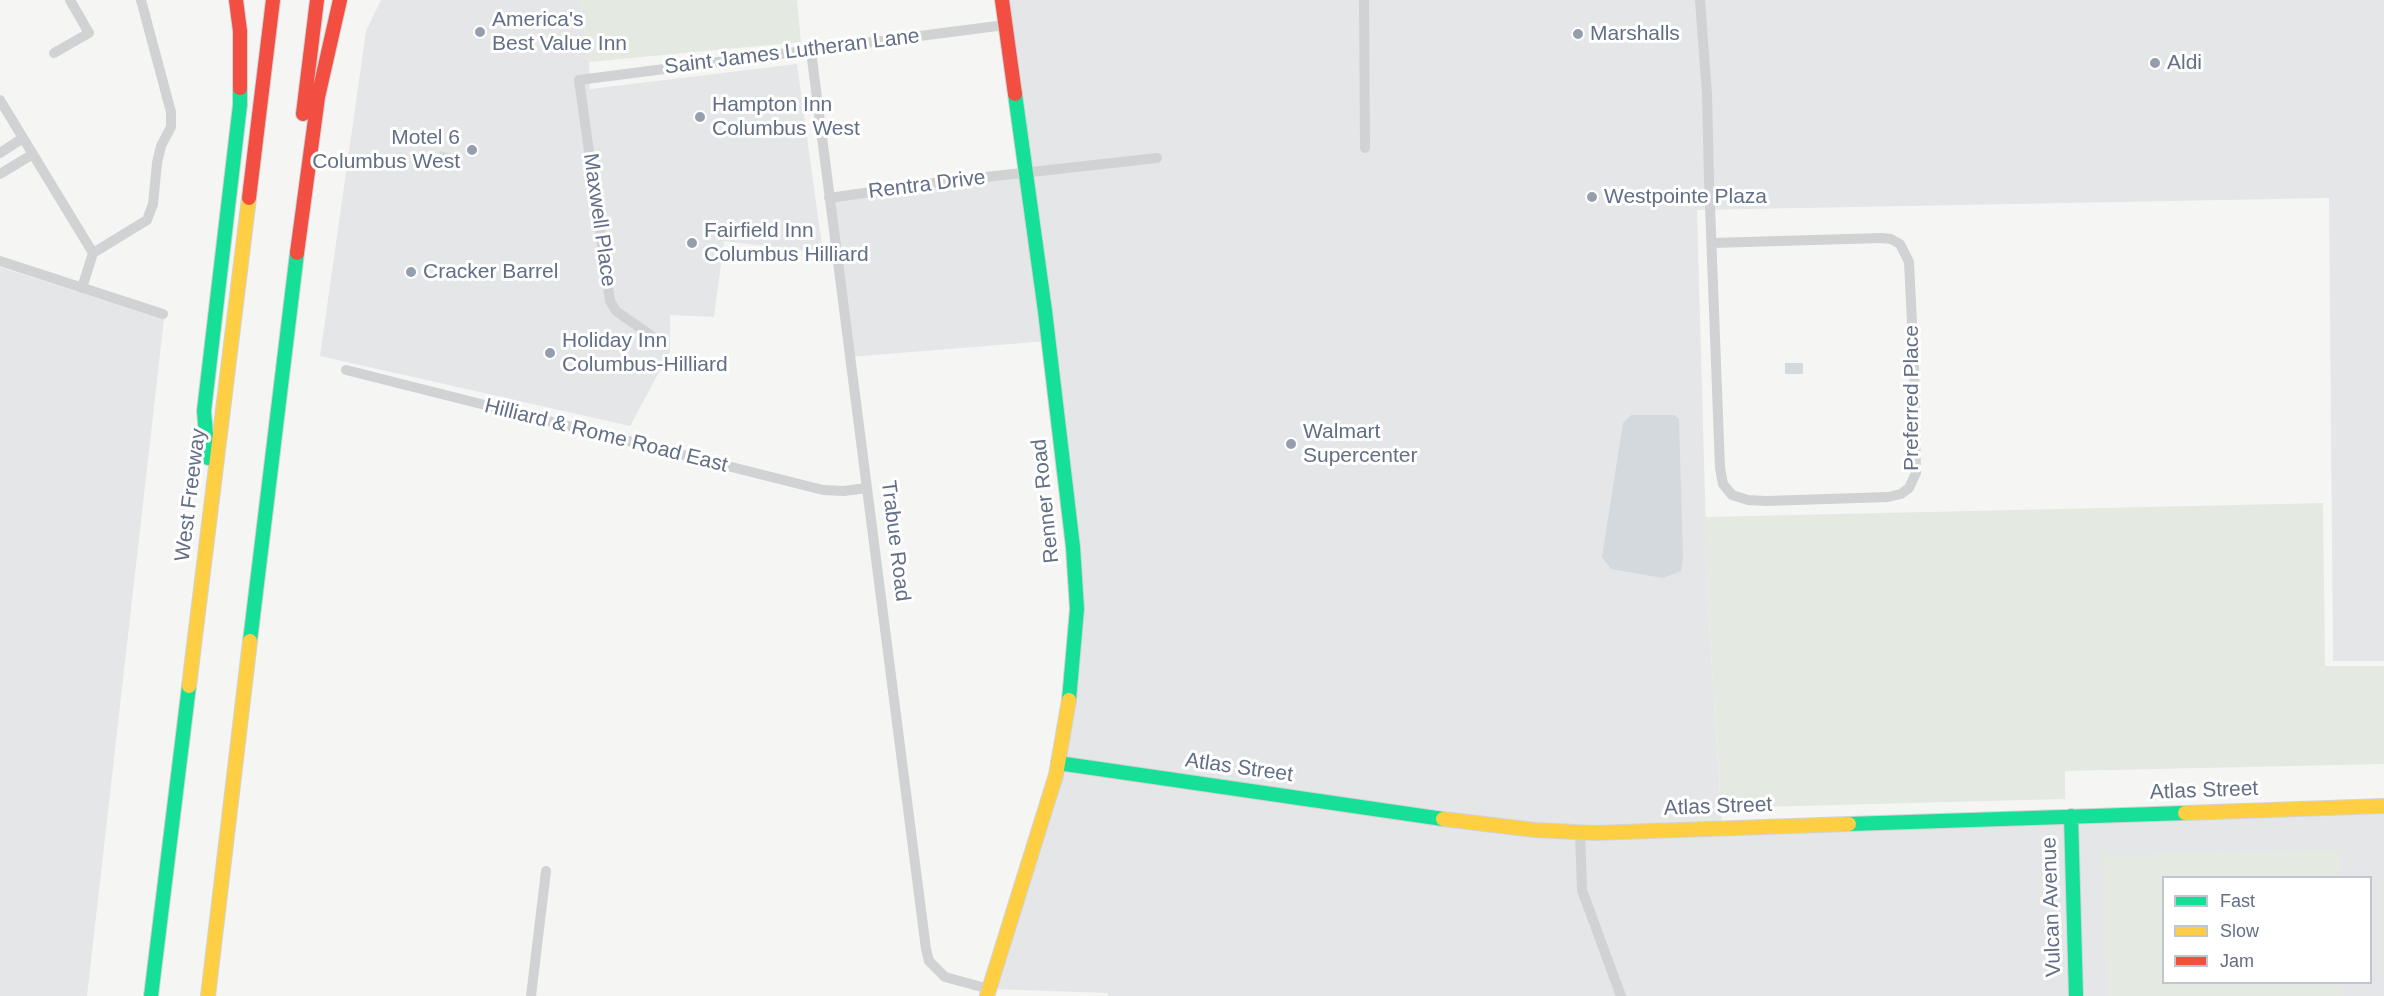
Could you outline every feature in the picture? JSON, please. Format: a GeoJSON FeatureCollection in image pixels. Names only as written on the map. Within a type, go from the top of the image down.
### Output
{"type":"FeatureCollection","features":[{"type":"Feature","properties":{"kind":"main road"},"geometry":{"type":"LineString","coordinates":[[211,497],[204,411],[240,105],[240,31],[236,0]]}},
{"type":"Feature","properties":{"kind":"main road"},"geometry":{"type":"LineString","coordinates":[[262,0],[266,58]]}},
{"type":"Feature","properties":{"kind":"main road","name":"West Freeway"},"geometry":{"type":"LineString","coordinates":[[151,996],[273,0]]}},
{"type":"Feature","properties":{"kind":"main road"},"geometry":{"type":"LineString","coordinates":[[198,996],[317,0]]}},
{"type":"Feature","properties":{"kind":"main road"},"geometry":{"type":"LineString","coordinates":[[208,996],[308,159],[318,97],[340,0]]}},
{"type":"Feature","properties":{"kind":"main road","name":"Renner Road"},"geometry":{"type":"LineString","coordinates":[[988,993],[1058,763],[1069,703],[1077,609],[1073,547],[1045,311],[1002,0]]}},
{"type":"Feature","properties":{"kind":"main road","name":"Atlas Street"},"geometry":{"type":"LineString","coordinates":[[1058,763],[1478,824],[1580,832],[2384,806]]}},
{"type":"Feature","properties":{"kind":"main road","name":"Vulcan Avenue"},"geometry":{"type":"LineString","coordinates":[[2071,816],[2076,996]]}},
{"type":"Feature","properties":{"kind":"street"},"geometry":{"type":"LineString","coordinates":[[54,53],[89,33],[70,0]]}},
{"type":"Feature","properties":{"kind":"street"},"geometry":{"type":"LineString","coordinates":[[82,288],[93,253],[147,220],[153,204],[161,146],[171,127],[171,112],[141,0]]}},
{"type":"Feature","properties":{"kind":"street"},"geometry":{"type":"LineString","coordinates":[[1364,0],[1365,148]]}},
{"type":"Feature","properties":{"kind":"street","name":"Preferred Place"},"geometry":{"type":"LineString","coordinates":[[1700,0],[1707,94],[1712,243],[1720,468],[1723,484],[1732,495],[1748,500],[1766,501],[1888,497],[1901,494],[1909,488],[1916,473],[1914,364],[1909,262],[1900,244],[1891,239],[1882,238],[1712,243]]}},
{"type":"Feature","properties":{"kind":"street","name":"Saint James Lutheran Lane"},"geometry":{"type":"LineString","coordinates":[[579,80],[1005,25]]}},
{"type":"Feature","properties":{"kind":"street","name":"Trabue Road"},"geometry":{"type":"LineString","coordinates":[[811,51],[926,949],[929,961],[945,977],[988,993]]}},
{"type":"Feature","properties":{"kind":"street","name":"Maxwell Place"},"geometry":{"type":"LineString","coordinates":[[579,80],[610,301],[616,311],[656,339]]}},
{"type":"Feature","properties":{"kind":"street"},"geometry":{"type":"LineString","coordinates":[[0,100],[93,253]]}},
{"type":"Feature","properties":{"kind":"street"},"geometry":{"type":"LineString","coordinates":[[0,153],[23,138]]}},
{"type":"Feature","properties":{"kind":"street"},"geometry":{"type":"LineString","coordinates":[[0,174],[33,154]]}},
{"type":"Feature","properties":{"kind":"street","name":"Rentra Drive"},"geometry":{"type":"LineString","coordinates":[[829,198],[941,182],[1157,158]]}},
{"type":"Feature","properties":{"kind":"street"},"geometry":{"type":"LineString","coordinates":[[0,261],[163,314]]}},
{"type":"Feature","properties":{"kind":"street","name":"Hilliard & Rome Road East"},"geometry":{"type":"LineString","coordinates":[[346,370],[823,490],[844,491],[867,488]]}},
{"type":"Feature","properties":{"kind":"street"},"geometry":{"type":"LineString","coordinates":[[1580,832],[1582,890],[1621,996]]}},
{"type":"Feature","properties":{"kind":"street"},"geometry":{"type":"LineString","coordinates":[[531,996],[546,871]]}},
{"type":"Feature","properties":{"kind":"shaded area"},"geometry":{"type":"Polygon","coordinates":[[[381,0],[580,0],[589,62],[590,89],[797,64],[823,253],[724,241],[714,317],[670,315],[670,352],[630,426],[320,356],[366,31],[381,0]]]}},
{"type":"Feature","properties":{"kind":"shaded area"},"geometry":{"type":"Polygon","coordinates":[[[580,0],[797,0],[801,42],[589,62],[580,0]]]}},
{"type":"Feature","properties":{"kind":"shaded area"},"geometry":{"type":"Polygon","coordinates":[[[1002,0],[2384,0],[2384,661],[2333,661],[2329,198],[1697,210],[1708,603],[1722,827],[2384,806],[2384,996],[1108,996],[1107,993],[989,989],[1056,775],[1076,644],[1048,341],[850,357],[829,198],[1025,174],[1002,0]]]}},
{"type":"Feature","properties":{"kind":"shaded area"},"geometry":{"type":"Polygon","coordinates":[[[440,151],[456,155],[454,163],[438,159],[440,151]]]}},
{"type":"Feature","properties":{"kind":"shaded area"},"geometry":{"type":"Polygon","coordinates":[[[0,267],[164,319],[87,996],[0,996],[0,267]]]}},
{"type":"Feature","properties":{"kind":"shaded area"},"geometry":{"type":"Polygon","coordinates":[[[1785,363],[1803,363],[1803,374],[1785,374],[1785,363]]]}},
{"type":"Feature","properties":{"kind":"shaded area"},"geometry":{"type":"Polygon","coordinates":[[[1631,415],[1674,415],[1679,419],[1683,558],[1681,571],[1663,578],[1611,569],[1602,557],[1623,423],[1631,415]]]}},
{"type":"Feature","properties":{"kind":"shaded area"},"geometry":{"type":"Polygon","coordinates":[[[2323,503],[2325,666],[2384,666],[2384,764],[2065,771],[2065,799],[1721,808],[1705,517],[2323,503]]]}},
{"type":"Feature","properties":{"kind":"shaded area"},"geometry":{"type":"Polygon","coordinates":[[[2340,850],[2340,876],[2162,876],[2162,984],[2342,984],[2342,996],[2108,996],[2101,854],[2340,850]]]}},
{"type":"Feature","properties":{"kind":"traffic: fast"},"geometry":{"type":"LineString","coordinates":[[208,458],[204,411],[240,105],[240,88]]}},
{"type":"Feature","properties":{"kind":"traffic: fast"},"geometry":{"type":"LineString","coordinates":[[1015,94],[1045,311],[1073,547],[1077,609],[1069,700]]}},
{"type":"Feature","properties":{"kind":"traffic: fast"},"geometry":{"type":"LineString","coordinates":[[250,641],[297,253]]}},
{"type":"Feature","properties":{"kind":"traffic: fast"},"geometry":{"type":"LineString","coordinates":[[151,996],[189,686]]}},
{"type":"Feature","properties":{"kind":"traffic: fast"},"geometry":{"type":"LineString","coordinates":[[1058,763],[1443,819]]}},
{"type":"Feature","properties":{"kind":"traffic: fast"},"geometry":{"type":"LineString","coordinates":[[1849,824],[2185,813]]}},
{"type":"Feature","properties":{"kind":"traffic: fast"},"geometry":{"type":"LineString","coordinates":[[2071,816],[2076,996]]}},
{"type":"Feature","properties":{"kind":"traffic: slow"},"geometry":{"type":"LineString","coordinates":[[189,686],[249,198]]}},
{"type":"Feature","properties":{"kind":"traffic: slow"},"geometry":{"type":"LineString","coordinates":[[208,996],[250,641]]}},
{"type":"Feature","properties":{"kind":"traffic: slow"},"geometry":{"type":"LineString","coordinates":[[987,996],[1056,775],[1069,700]]}},
{"type":"Feature","properties":{"kind":"traffic: slow"},"geometry":{"type":"LineString","coordinates":[[2185,813],[2384,806]]}},
{"type":"Feature","properties":{"kind":"traffic: slow"},"geometry":{"type":"LineString","coordinates":[[1443,819],[1535,830],[1595,833],[1849,824]]}},
{"type":"Feature","properties":{"kind":"traffic: jam"},"geometry":{"type":"LineString","coordinates":[[236,0],[240,31],[240,88]]}},
{"type":"Feature","properties":{"kind":"traffic: jam"},"geometry":{"type":"LineString","coordinates":[[249,198],[273,0]]}},
{"type":"Feature","properties":{"kind":"traffic: jam"},"geometry":{"type":"LineString","coordinates":[[303,114],[317,0]]}},
{"type":"Feature","properties":{"kind":"traffic: jam"},"geometry":{"type":"LineString","coordinates":[[297,253],[318,97],[340,0]]}},
{"type":"Feature","properties":{"kind":"traffic: jam"},"geometry":{"type":"LineString","coordinates":[[1002,0],[1015,94]]}},
{"type":"Feature","properties":{"kind":"place","name":"America's Best Value Inn"},"geometry":{"type":"Point","coordinates":[480,32]}},
{"type":"Feature","properties":{"kind":"place","name":"Marshalls"},"geometry":{"type":"Point","coordinates":[1578,34]}},
{"type":"Feature","properties":{"kind":"place","name":"Aldi"},"geometry":{"type":"Point","coordinates":[2155,63]}},
{"type":"Feature","properties":{"kind":"place","name":"Hampton Inn Columbus West"},"geometry":{"type":"Point","coordinates":[700,117]}},
{"type":"Feature","properties":{"kind":"place","name":"Motel 6 Columbus West"},"geometry":{"type":"Point","coordinates":[472,150]}},
{"type":"Feature","properties":{"kind":"place","name":"Westpointe Plaza"},"geometry":{"type":"Point","coordinates":[1592,197]}},
{"type":"Feature","properties":{"kind":"place","name":"Fairfield Inn Columbus Hilliard"},"geometry":{"type":"Point","coordinates":[692,243]}},
{"type":"Feature","properties":{"kind":"place","name":"Cracker Barrel"},"geometry":{"type":"Point","coordinates":[411,272]}},
{"type":"Feature","properties":{"kind":"place","name":"Holiday Inn Columbus-Hilliard"},"geometry":{"type":"Point","coordinates":[550,353]}},
{"type":"Feature","properties":{"kind":"place","name":"Walmart Supercenter"},"geometry":{"type":"Point","coordinates":[1291,444]}}]}
